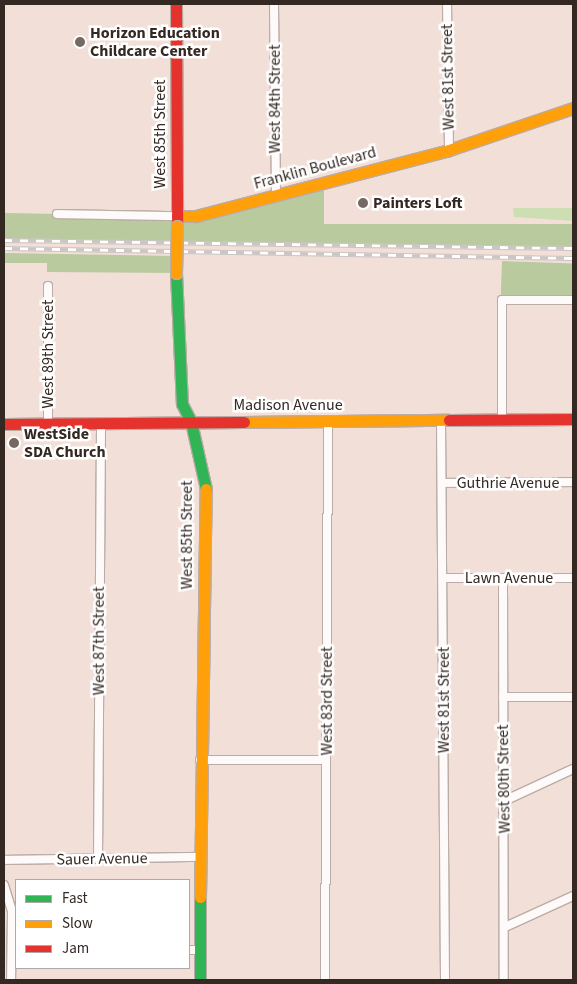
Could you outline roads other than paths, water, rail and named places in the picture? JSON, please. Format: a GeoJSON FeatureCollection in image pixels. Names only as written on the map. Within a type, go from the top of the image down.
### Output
{"type":"FeatureCollection","features":[{"type":"Feature","properties":{"kind":"street","name":"West 85th Street"},"geometry":{"type":"LineString","coordinates":[[176,4],[178,376],[182,404],[191,422],[206,483],[200,760],[201,857],[194,950],[200,980]]}},
{"type":"Feature","properties":{"kind":"street","name":"West 84th Street"},"geometry":{"type":"LineString","coordinates":[[274,4],[276,195]]}},
{"type":"Feature","properties":{"kind":"street","name":"West 81st Street"},"geometry":{"type":"LineString","coordinates":[[447,4],[449,150]]}},
{"type":"Feature","properties":{"kind":"street","name":"Franklin Boulevard"},"geometry":{"type":"LineString","coordinates":[[57,214],[177,221],[449,150],[573,108]]}},
{"type":"Feature","properties":{"kind":"street","name":"West 89th Street"},"geometry":{"type":"LineString","coordinates":[[48,286],[48,422]]}},
{"type":"Feature","properties":{"kind":"street"},"geometry":{"type":"LineString","coordinates":[[502,419],[502,300],[573,300]]}},
{"type":"Feature","properties":{"kind":"street","name":"West 81st Street"},"geometry":{"type":"LineString","coordinates":[[442,419],[445,980]]}},
{"type":"Feature","properties":{"kind":"street","name":"Madison Avenue"},"geometry":{"type":"LineString","coordinates":[[4,424],[48,422],[573,419]]}},
{"type":"Feature","properties":{"kind":"street","name":"West 83rd Street"},"geometry":{"type":"LineString","coordinates":[[325,980],[328,421]]}},
{"type":"Feature","properties":{"kind":"street","name":"West 87th Street"},"geometry":{"type":"LineString","coordinates":[[98,859],[101,423]]}},
{"type":"Feature","properties":{"kind":"street","name":"Guthrie Avenue"},"geometry":{"type":"LineString","coordinates":[[442,483],[573,482]]}},
{"type":"Feature","properties":{"kind":"street","name":"Lawn Avenue"},"geometry":{"type":"LineString","coordinates":[[444,578],[573,578]]}},
{"type":"Feature","properties":{"kind":"street","name":"West 80th Street"},"geometry":{"type":"LineString","coordinates":[[503,578],[504,980]]}},
{"type":"Feature","properties":{"kind":"street"},"geometry":{"type":"LineString","coordinates":[[503,697],[573,697]]}},
{"type":"Feature","properties":{"kind":"street"},"geometry":{"type":"LineString","coordinates":[[200,760],[326,760]]}},
{"type":"Feature","properties":{"kind":"street"},"geometry":{"type":"LineString","coordinates":[[504,801],[573,769]]}},
{"type":"Feature","properties":{"kind":"street","name":"Sauer Avenue"},"geometry":{"type":"LineString","coordinates":[[4,860],[201,857]]}},
{"type":"Feature","properties":{"kind":"street"},"geometry":{"type":"LineString","coordinates":[[4,885],[12,912],[14,950],[11,980]]}},
{"type":"Feature","properties":{"kind":"street"},"geometry":{"type":"LineString","coordinates":[[504,927],[573,896]]}},
{"type":"Feature","properties":{"kind":"railway"},"geometry":{"type":"LineString","coordinates":[[4,240],[573,248]]}},
{"type":"Feature","properties":{"kind":"railway"},"geometry":{"type":"LineString","coordinates":[[4,248],[573,258]]}},
{"type":"Feature","properties":{"kind":"place","name":"Horizon Education Childcare Center"},"geometry":{"type":"Point","coordinates":[80,42]}},
{"type":"Feature","properties":{"kind":"place","name":"Painters Loft"},"geometry":{"type":"Point","coordinates":[363,203]}},
{"type":"Feature","properties":{"kind":"place","name":"WestSide SDA Church"},"geometry":{"type":"Point","coordinates":[14,443]}}]}
